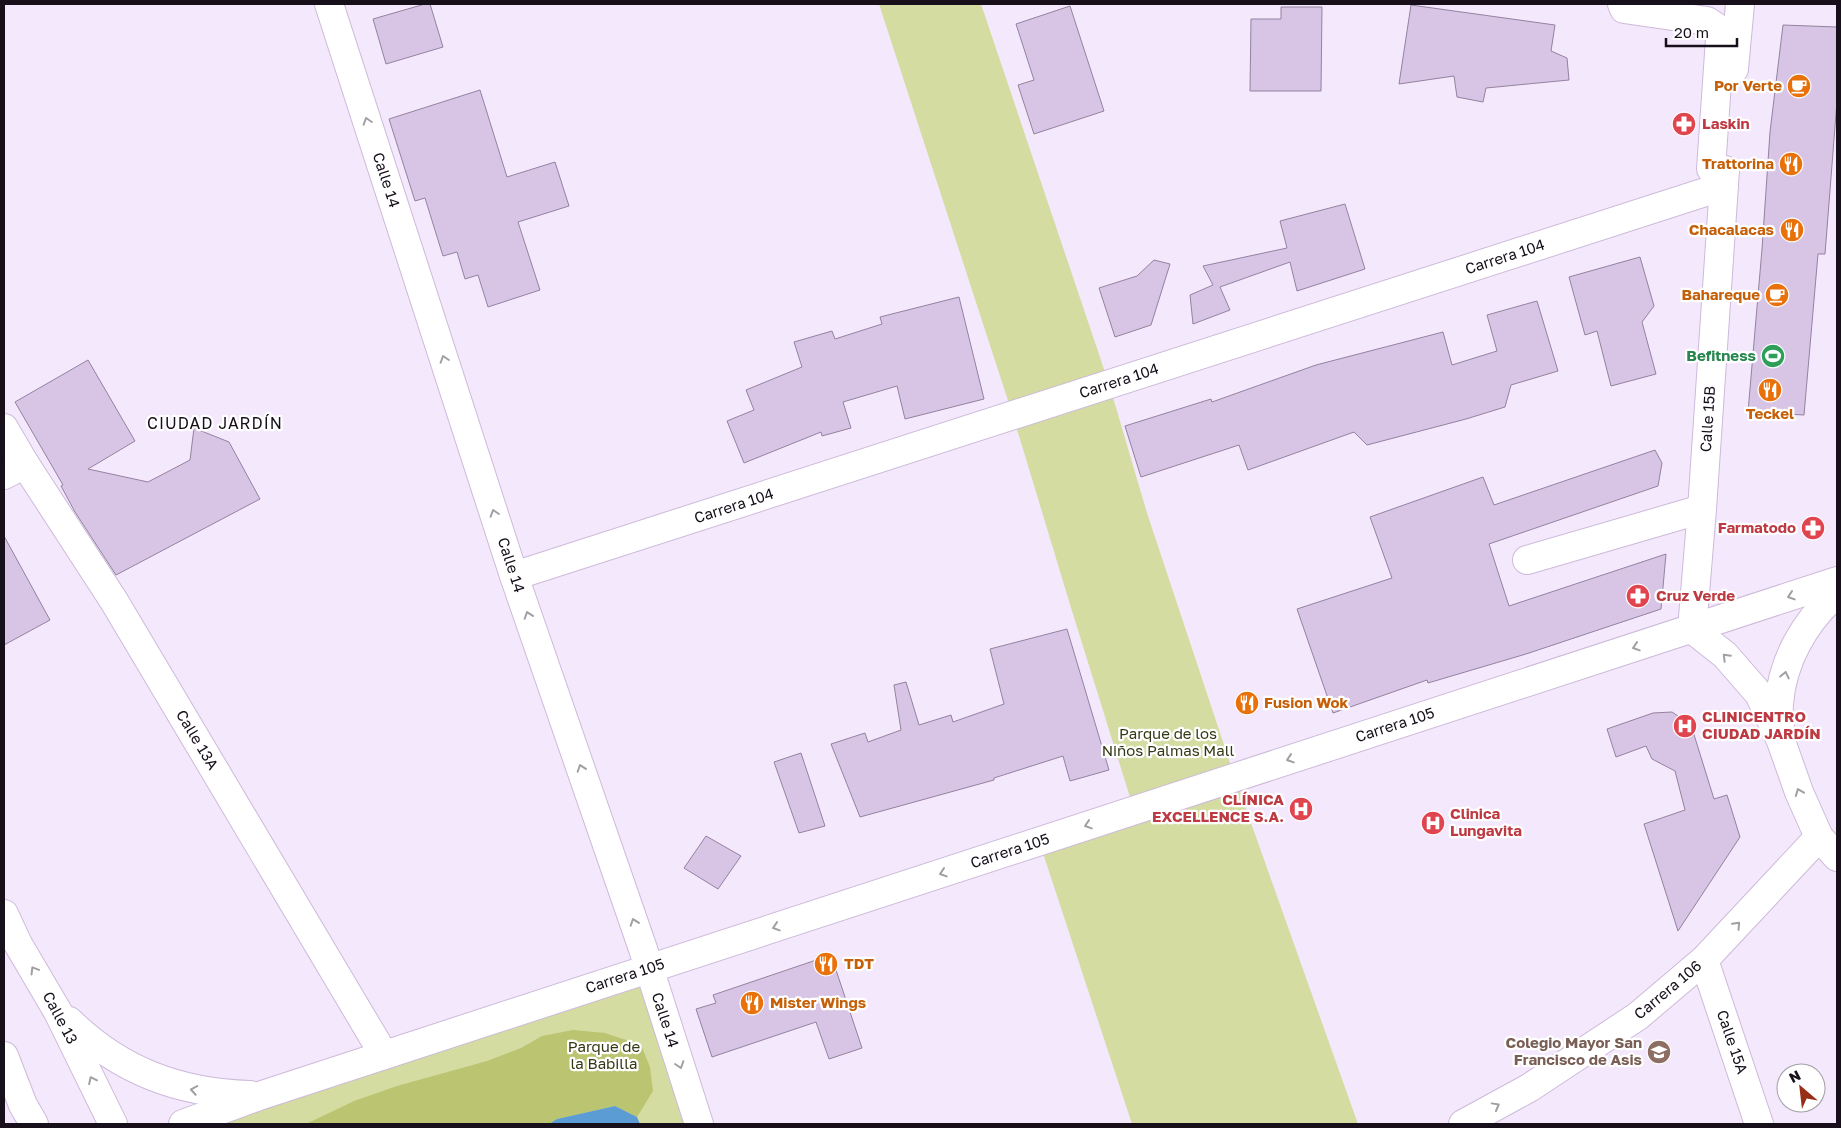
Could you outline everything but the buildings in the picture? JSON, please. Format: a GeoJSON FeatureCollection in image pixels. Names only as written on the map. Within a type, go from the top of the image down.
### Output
{"type":"FeatureCollection","features":[{"type":"Feature","properties":{"kind":"street","name":"Calle 14"},"geometry":{"type":"LineString","coordinates":[[330,4],[514,576],[649,968],[699,1124]]}},
{"type":"Feature","properties":{"kind":"street"},"geometry":{"type":"LineString","coordinates":[[1622,4],[1624,9],[1707,21],[1716,27],[1720,39],[1711,169],[1724,186]]}},
{"type":"Feature","properties":{"kind":"street","name":"Calle 15B"},"geometry":{"type":"LineString","coordinates":[[1692,629],[1724,186],[1740,4]]}},
{"type":"Feature","properties":{"kind":"street","name":"Carrera 104"},"geometry":{"type":"LineString","coordinates":[[514,576],[1724,186]]}},
{"type":"Feature","properties":{"kind":"street","name":"Calle 13A"},"geometry":{"type":"LineString","coordinates":[[4,428],[14,470],[114,601],[384,1055]]}},
{"type":"Feature","properties":{"kind":"street"},"geometry":{"type":"LineString","coordinates":[[1528,560],[1702,509]]}},
{"type":"Feature","properties":{"kind":"street","name":"Carrera 105"},"geometry":{"type":"LineString","coordinates":[[183,1124],[260,1096],[649,968],[1837,581]]}},
{"type":"Feature","properties":{"kind":"street"},"geometry":{"type":"LineString","coordinates":[[1781,741],[1779,704],[1786,668],[1801,634],[1824,605],[1837,593]]}},
{"type":"Feature","properties":{"kind":"street"},"geometry":{"type":"LineString","coordinates":[[1692,629],[1725,656],[1759,694],[1781,741],[1799,792],[1819,837],[1837,857]]}},
{"type":"Feature","properties":{"kind":"street","name":"Carrera 106"},"geometry":{"type":"LineString","coordinates":[[1463,1124],[1529,1088],[1638,1016],[1704,960],[1819,837]]}},
{"type":"Feature","properties":{"kind":"street","name":"Calle 13"},"geometry":{"type":"LineString","coordinates":[[4,914],[11,942],[58,1012],[114,1124]]}},
{"type":"Feature","properties":{"kind":"street","name":"Calle 15A"},"geometry":{"type":"LineString","coordinates":[[1704,960],[1759,1124]]}},
{"type":"Feature","properties":{"kind":"street"},"geometry":{"type":"LineString","coordinates":[[58,1012],[93,1043],[116,1059],[149,1076],[185,1088],[222,1094],[260,1096]]}},
{"type":"Feature","properties":{"kind":"street"},"geometry":{"type":"LineString","coordinates":[[4,1056],[23,1105],[34,1124]]}},
{"type":"Feature","properties":{"kind":"street"},"geometry":{"type":"LineString","coordinates":[[4,1091],[19,1124]]}},
{"type":"Feature","properties":{"kind":"street"},"geometry":{"type":"LineString","coordinates":[[224,1124],[230,1117],[260,1096]]}},
{"type":"Feature","properties":{"kind":"green space","name":"Parque de los Niños Palmas Mall"},"geometry":{"type":"Polygon","coordinates":[[[879,4],[981,4],[1109,384],[1147,513],[1235,778],[1358,1124],[1132,1124],[1039,841],[1134,810],[1013,416],[879,4]]]}},
{"type":"Feature","properties":{"kind":"green space","name":"Parque de la Babilla"},"geometry":{"type":"Polygon","coordinates":[[[649,968],[699,1124],[224,1124],[230,1117],[649,968]]]}},
{"type":"Feature","properties":{"kind":"green space"},"geometry":{"type":"Polygon","coordinates":[[[573,1030],[605,1033],[641,1045],[650,1067],[653,1091],[637,1117],[615,1106],[557,1119],[549,1124],[306,1124],[354,1101],[397,1086],[487,1061],[521,1048],[542,1036],[573,1030]]]}},
{"type":"Feature","properties":{"kind":"water"},"geometry":{"type":"Polygon","coordinates":[[[615,1106],[637,1117],[640,1124],[549,1124],[557,1119],[615,1106]]]}},
{"type":"Feature","properties":{"kind":"place","name":"Por Verte"},"geometry":{"type":"Point","coordinates":[1799,86]}},
{"type":"Feature","properties":{"kind":"place","name":"Laskin"},"geometry":{"type":"Point","coordinates":[1684,124]}},
{"type":"Feature","properties":{"kind":"place","name":"Trattorina"},"geometry":{"type":"Point","coordinates":[1791,164]}},
{"type":"Feature","properties":{"kind":"place","name":"Chacalacas"},"geometry":{"type":"Point","coordinates":[1792,230]}},
{"type":"Feature","properties":{"kind":"place","name":"Bahareque"},"geometry":{"type":"Point","coordinates":[1777,295]}},
{"type":"Feature","properties":{"kind":"place","name":"Befitness"},"geometry":{"type":"Point","coordinates":[1773,356]}},
{"type":"Feature","properties":{"kind":"place","name":"Teckel"},"geometry":{"type":"Point","coordinates":[1770,390]}},
{"type":"Feature","properties":{"kind":"place","name":"Farmatodo"},"geometry":{"type":"Point","coordinates":[1813,528]}},
{"type":"Feature","properties":{"kind":"place","name":"Cruz Verde"},"geometry":{"type":"Point","coordinates":[1638,596]}},
{"type":"Feature","properties":{"kind":"place","name":"Fusion Wok"},"geometry":{"type":"Point","coordinates":[1247,703]}},
{"type":"Feature","properties":{"kind":"place","name":"CLINICENTRO CIUDAD JARDÍN"},"geometry":{"type":"Point","coordinates":[1685,726]}},
{"type":"Feature","properties":{"kind":"place","name":"CLÍNICA EXCELLENCE S.A."},"geometry":{"type":"Point","coordinates":[1301,809]}},
{"type":"Feature","properties":{"kind":"place","name":"Clinica Lungavita"},"geometry":{"type":"Point","coordinates":[1433,823]}},
{"type":"Feature","properties":{"kind":"place","name":"TDT"},"geometry":{"type":"Point","coordinates":[826,964]}},
{"type":"Feature","properties":{"kind":"place","name":"Mister Wings"},"geometry":{"type":"Point","coordinates":[752,1003]}},
{"type":"Feature","properties":{"kind":"place","name":"Colegio Mayor San Francisco de Asis"},"geometry":{"type":"Point","coordinates":[1659,1052]}},
{"type":"Feature","properties":{"kind":"district","name":"CIUDAD JARDÍN"},"geometry":{"type":"Point","coordinates":[215,423]}}]}
